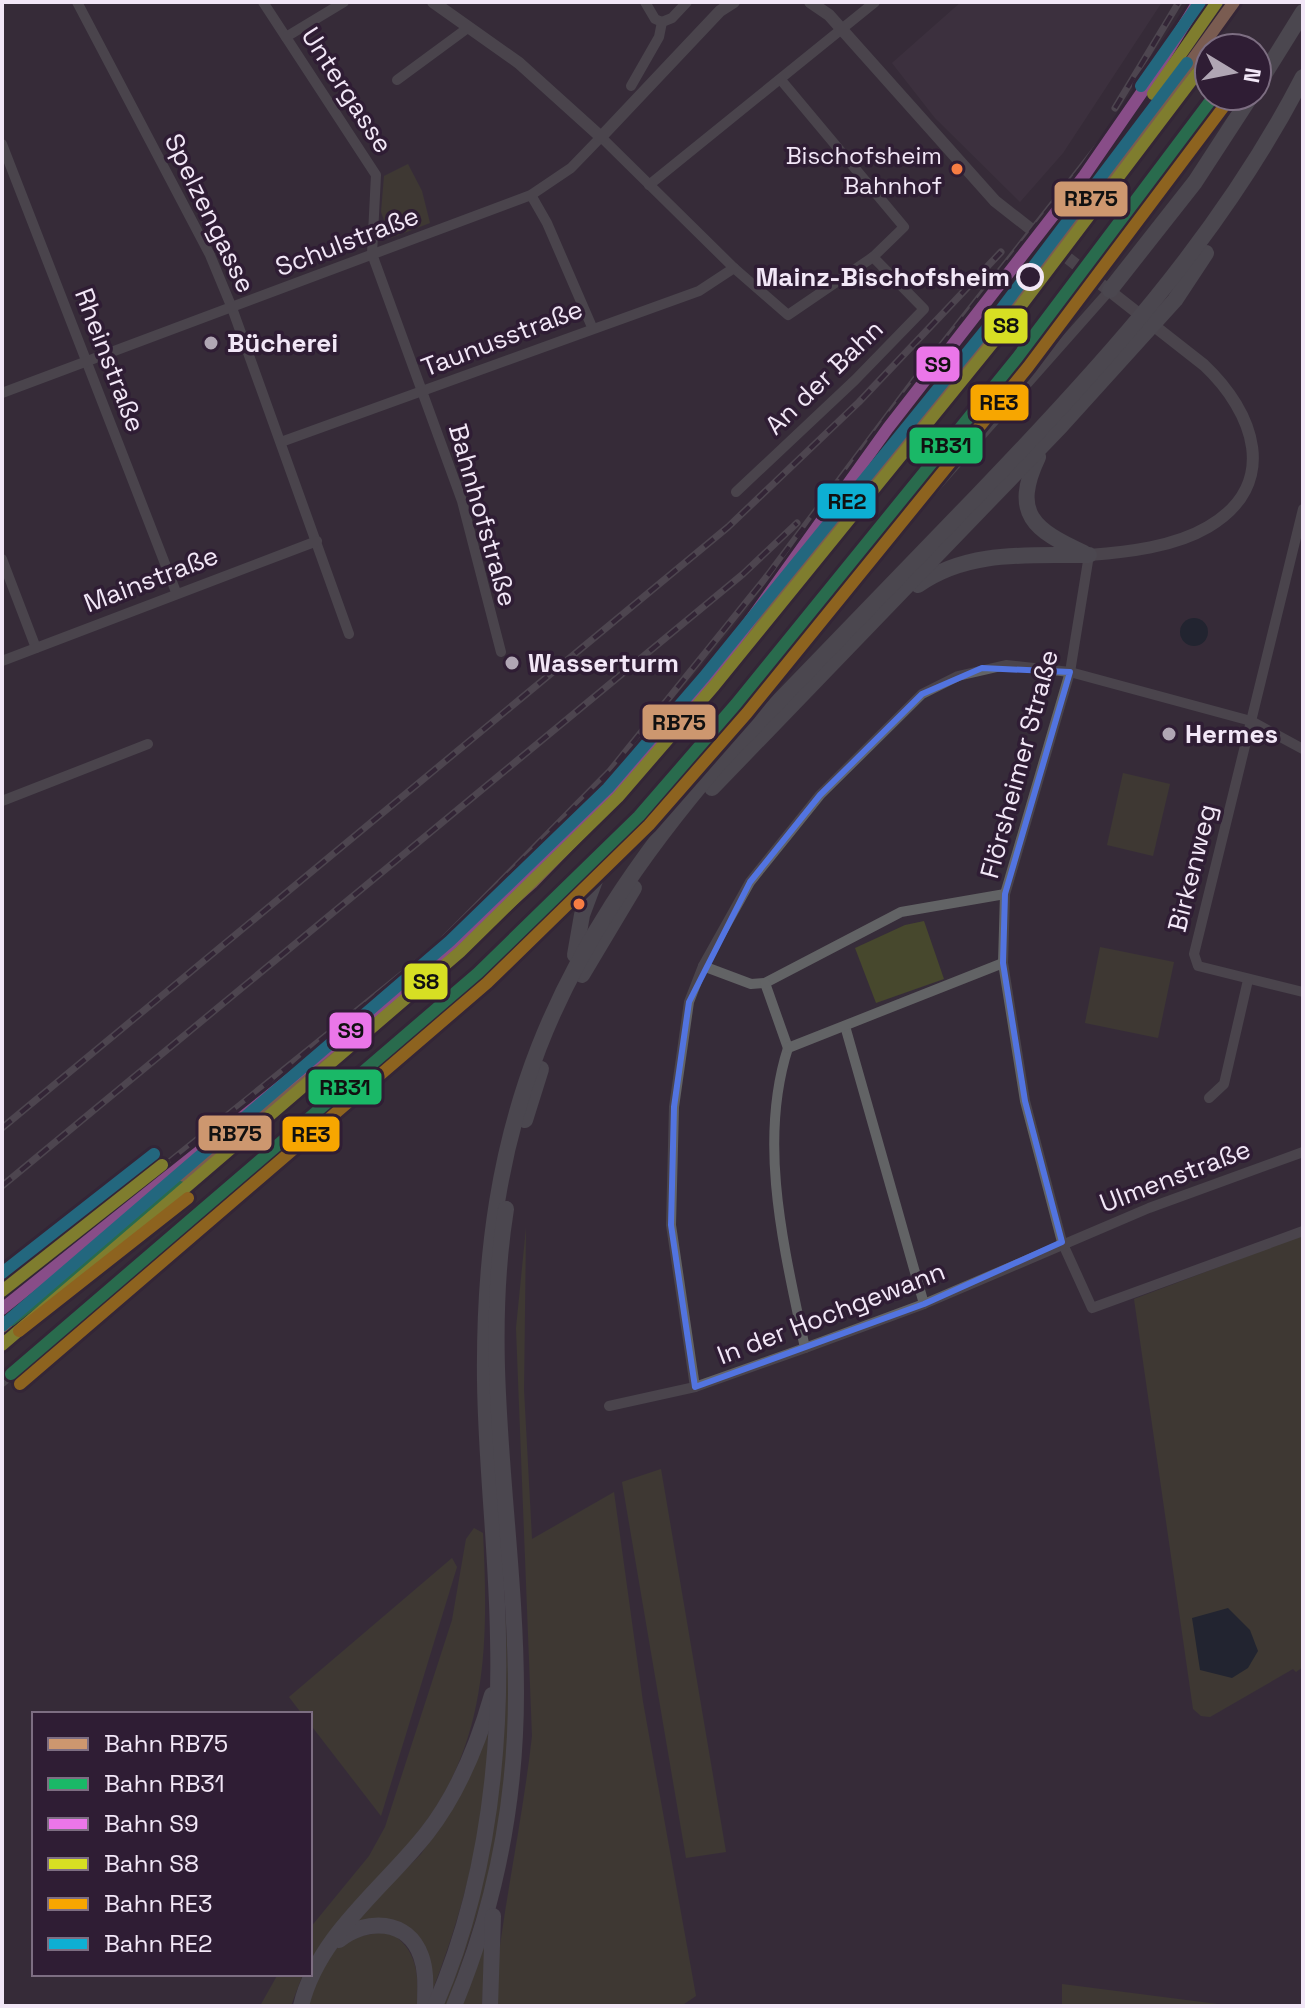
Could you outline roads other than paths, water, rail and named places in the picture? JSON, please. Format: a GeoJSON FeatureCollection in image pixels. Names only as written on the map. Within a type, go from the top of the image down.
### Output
{"type":"FeatureCollection","features":[{"type":"Feature","properties":{"kind":"highway"},"geometry":{"type":"LineString","coordinates":[[1273,60],[1303,12]]}},
{"type":"Feature","properties":{"kind":"highway"},"geometry":{"type":"LineString","coordinates":[[435,2006],[470,1907],[482,1858],[494,1774],[499,1669],[485,1385],[491,1230],[521,1094],[571,973],[606,910],[681,809],[1132,331],[1219,218],[1303,77]]}},
{"type":"Feature","properties":{"kind":"highway"},"geometry":{"type":"LineString","coordinates":[[454,2006],[484,1926],[495,1882],[510,1791],[516,1694],[497,1384],[497,1302],[505,1215],[527,1113],[568,1004],[631,892],[679,826],[740,757],[1061,426],[1175,300],[1239,206],[1303,101]]}},
{"type":"Feature","properties":{"kind":"highway"},"geometry":{"type":"LineString","coordinates":[[1110,290],[1195,182],[1241,112]]}},
{"type":"Feature","properties":{"kind":"highway"},"geometry":{"type":"LineString","coordinates":[[1061,426],[1030,474],[1025,503],[1038,527],[1089,555]]}},
{"type":"Feature","properties":{"kind":"highway"},"geometry":{"type":"LineString","coordinates":[[887,606],[936,573],[972,559],[1089,555]]}},
{"type":"Feature","properties":{"kind":"highway"},"geometry":{"type":"LineString","coordinates":[[681,809],[707,762],[758,688]]}},
{"type":"Feature","properties":{"kind":"highway"},"geometry":{"type":"LineString","coordinates":[[571,973],[582,915],[600,867]]}},
{"type":"Feature","properties":{"kind":"highway"},"geometry":{"type":"LineString","coordinates":[[301,2006],[325,1951],[412,1851],[445,1806],[474,1751],[499,1669]]}},
{"type":"Feature","properties":{"kind":"highway"},"geometry":{"type":"LineString","coordinates":[[490,2006],[495,1882]]}},
{"type":"Feature","properties":{"kind":"highway"},"geometry":{"type":"LineString","coordinates":[[325,1951],[348,1932],[367,1925],[387,1925],[402,1931],[416,1945],[422,1957],[425,2006]]}},
{"type":"Feature","properties":{"kind":"street","name":"Spelzengasse"},"geometry":{"type":"LineString","coordinates":[[77,2],[210,255],[232,308],[349,634]]}},
{"type":"Feature","properties":{"kind":"street","name":"Untergasse"},"geometry":{"type":"LineString","coordinates":[[263,2],[376,175],[372,254]]}},
{"type":"Feature","properties":{"kind":"street"},"geometry":{"type":"LineString","coordinates":[[286,37],[344,2]]}},
{"type":"Feature","properties":{"kind":"street"},"geometry":{"type":"LineString","coordinates":[[433,2],[519,63],[601,137],[734,268],[788,315],[875,256],[904,227],[781,80]]}},
{"type":"Feature","properties":{"kind":"street"},"geometry":{"type":"LineString","coordinates":[[645,2],[655,19],[662,22],[672,18],[687,2]]}},
{"type":"Feature","properties":{"kind":"street"},"geometry":{"type":"LineString","coordinates":[[601,137],[720,11],[734,2]]}},
{"type":"Feature","properties":{"kind":"street"},"geometry":{"type":"LineString","coordinates":[[810,2],[829,15],[972,178],[1010,214],[1204,365],[1231,394],[1244,415],[1253,445],[1252,466],[1241,496],[1228,512],[1206,528],[1152,546],[1089,555]]}},
{"type":"Feature","properties":{"kind":"street"},"geometry":{"type":"LineString","coordinates":[[649,185],[781,80],[867,5]]}},
{"type":"Feature","properties":{"kind":"street"},"geometry":{"type":"LineString","coordinates":[[631,86],[659,37],[662,22]]}},
{"type":"Feature","properties":{"kind":"street"},"geometry":{"type":"LineString","coordinates":[[397,80],[469,27]]}},
{"type":"Feature","properties":{"kind":"street","name":"Schulstraße"},"geometry":{"type":"LineString","coordinates":[[2,393],[531,195],[571,168],[601,137]]}},
{"type":"Feature","properties":{"kind":"street","name":"Rheinstraße"},"geometry":{"type":"LineString","coordinates":[[2,144],[176,592]]}},
{"type":"Feature","properties":{"kind":"street"},"geometry":{"type":"LineString","coordinates":[[531,195],[547,223],[592,327]]}},
{"type":"Feature","properties":{"kind":"street","name":"Bahnhofstraße"},"geometry":{"type":"LineString","coordinates":[[372,254],[462,501],[501,652]]}},
{"type":"Feature","properties":{"kind":"street","name":"An der Bahn"},"geometry":{"type":"LineString","coordinates":[[736,492],[855,380],[924,309],[875,256]]}},
{"type":"Feature","properties":{"kind":"street","name":"Taunusstraße"},"geometry":{"type":"LineString","coordinates":[[281,442],[592,327],[699,291],[734,268]]}},
{"type":"Feature","properties":{"kind":"street"},"geometry":{"type":"LineString","coordinates":[[2,1382],[473,977],[546,919],[565,895],[600,867],[1110,290]]}},
{"type":"Feature","properties":{"kind":"street"},"geometry":{"type":"LineString","coordinates":[[1251,721],[1303,509]]}},
{"type":"Feature","properties":{"kind":"street","name":"Mainstraße"},"geometry":{"type":"LineString","coordinates":[[2,661],[176,592],[317,541]]}},
{"type":"Feature","properties":{"kind":"street","name":"Flörsheimer Straße"},"geometry":{"type":"LineString","coordinates":[[1089,555],[1070,672],[1005,894],[1003,963],[1025,1101],[1062,1242],[1092,1308],[1303,1231]]}},
{"type":"Feature","properties":{"kind":"street"},"geometry":{"type":"LineString","coordinates":[[2,559],[36,648]]}},
{"type":"Feature","properties":{"kind":"street"},"geometry":{"type":"LineString","coordinates":[[695,1387],[671,1225],[674,1107],[689,1002],[703,966],[750,882],[820,795],[922,694],[940,683],[982,668],[1006,665],[1070,672],[1251,721],[1303,749]]}},
{"type":"Feature","properties":{"kind":"street","name":"Birkenweg"},"geometry":{"type":"LineString","coordinates":[[1251,721],[1194,954],[1198,966],[1303,992]]}},
{"type":"Feature","properties":{"kind":"street"},"geometry":{"type":"LineString","coordinates":[[2,801],[148,744]]}},
{"type":"Feature","properties":{"kind":"street"},"geometry":{"type":"LineString","coordinates":[[703,966],[751,984],[765,983],[901,912],[1005,894]]}},
{"type":"Feature","properties":{"kind":"street"},"geometry":{"type":"LineString","coordinates":[[788,1048],[1003,963]]}},
{"type":"Feature","properties":{"kind":"street"},"geometry":{"type":"LineString","coordinates":[[1209,1098],[1224,1084],[1248,980]]}},
{"type":"Feature","properties":{"kind":"street"},"geometry":{"type":"LineString","coordinates":[[765,983],[788,1048],[781,1068],[776,1174],[788,1264],[805,1348]]}},
{"type":"Feature","properties":{"kind":"street"},"geometry":{"type":"LineString","coordinates":[[845,1026],[924,1304]]}},
{"type":"Feature","properties":{"kind":"street","name":"Ulmenstraße"},"geometry":{"type":"LineString","coordinates":[[1062,1242],[1303,1152]]}},
{"type":"Feature","properties":{"kind":"street","name":"In der Hochgewann"},"geometry":{"type":"LineString","coordinates":[[609,1406],[695,1387],[805,1348],[924,1304],[1062,1242]]}},
{"type":"Feature","properties":{"kind":"water"},"geometry":{"type":"Polygon","coordinates":[[[1194,618],[1204,622],[1208,632],[1204,642],[1194,646],[1184,642],[1180,632],[1184,622],[1194,618]]]}},
{"type":"Feature","properties":{"kind":"water"},"geometry":{"type":"Polygon","coordinates":[[[1228,1608],[1250,1630],[1258,1651],[1248,1668],[1232,1678],[1200,1670],[1192,1618],[1228,1608]]]}},
{"type":"Feature","properties":{"kind":"railway"},"geometry":{"type":"LineString","coordinates":[[1115,108],[1179,2]]}},
{"type":"Feature","properties":{"kind":"railway"},"geometry":{"type":"LineString","coordinates":[[2,1297],[436,947],[610,771],[768,575],[919,374],[1151,79]]}},
{"type":"Feature","properties":{"kind":"railway"},"geometry":{"type":"LineString","coordinates":[[2,1128],[728,527],[859,402],[1001,252]]}},
{"type":"Feature","properties":{"kind":"railway"},"geometry":{"type":"LineString","coordinates":[[2,1186],[743,574],[797,523]]}},
{"type":"Feature","properties":{"kind":"rail line","name":"S9"},"geometry":{"type":"LineString","coordinates":[[2,1309],[380,1007],[499,902],[618,781],[729,650],[888,428],[1084,176],[1151,79],[1198,2]]}},
{"type":"Feature","properties":{"kind":"rail line","name":"RE2"},"geometry":{"type":"LineString","coordinates":[[1141,86],[1200,2]]}},
{"type":"Feature","properties":{"kind":"rail line","name":"S8"},"geometry":{"type":"LineString","coordinates":[[1153,94],[1217,2]]}},
{"type":"Feature","properties":{"kind":"rail line","name":"RB75"},"geometry":{"type":"LineString","coordinates":[[2,1327],[312,1069],[385,1013],[532,883],[596,817],[713,683],[1105,181],[1234,2]]}},
{"type":"Feature","properties":{"kind":"rail line","name":"RE2"},"geometry":{"type":"LineString","coordinates":[[2,1326],[450,941],[608,788],[704,677],[984,332],[1187,63]]}},
{"type":"Feature","properties":{"kind":"rail line","name":"S8"},"geometry":{"type":"LineString","coordinates":[[2,1345],[460,952],[618,797],[714,686],[995,340],[1193,79]]}},
{"type":"Feature","properties":{"kind":"rail line","name":"RB31"},"geometry":{"type":"LineString","coordinates":[[11,1374],[478,973],[639,816],[736,704],[1017,358],[1202,112]]}},
{"type":"Feature","properties":{"kind":"rail line","name":"RE3"},"geometry":{"type":"LineString","coordinates":[[20,1384],[487,983],[649,825],[747,713],[1028,367],[1220,112]]}},
{"type":"Feature","properties":{"kind":"rail line","name":"RE2"},"geometry":{"type":"LineString","coordinates":[[2,1273],[154,1154]]}},
{"type":"Feature","properties":{"kind":"rail line","name":"S8"},"geometry":{"type":"LineString","coordinates":[[2,1291],[162,1165]]}},
{"type":"Feature","properties":{"kind":"rail line","name":"RB31"},"geometry":{"type":"LineString","coordinates":[[11,1320],[180,1187]]}},
{"type":"Feature","properties":{"kind":"rail line","name":"RE3"},"geometry":{"type":"LineString","coordinates":[[19,1331],[188,1198]]}},
{"type":"Feature","properties":{"kind":"place","name":"Bischofsheim Bahnhof"},"geometry":{"type":"Point","coordinates":[957,169]}},
{"type":"Feature","properties":{"kind":"place","name":"Mainz-Bischofsheim"},"geometry":{"type":"Point","coordinates":[1030,277]}},
{"type":"Feature","properties":{"kind":"place","name":"Bücherei"},"geometry":{"type":"Point","coordinates":[211,343]}},
{"type":"Feature","properties":{"kind":"place","name":"Wasserturm"},"geometry":{"type":"Point","coordinates":[512,663]}},
{"type":"Feature","properties":{"kind":"place","name":"Hermes"},"geometry":{"type":"Point","coordinates":[1169,734]}}]}
